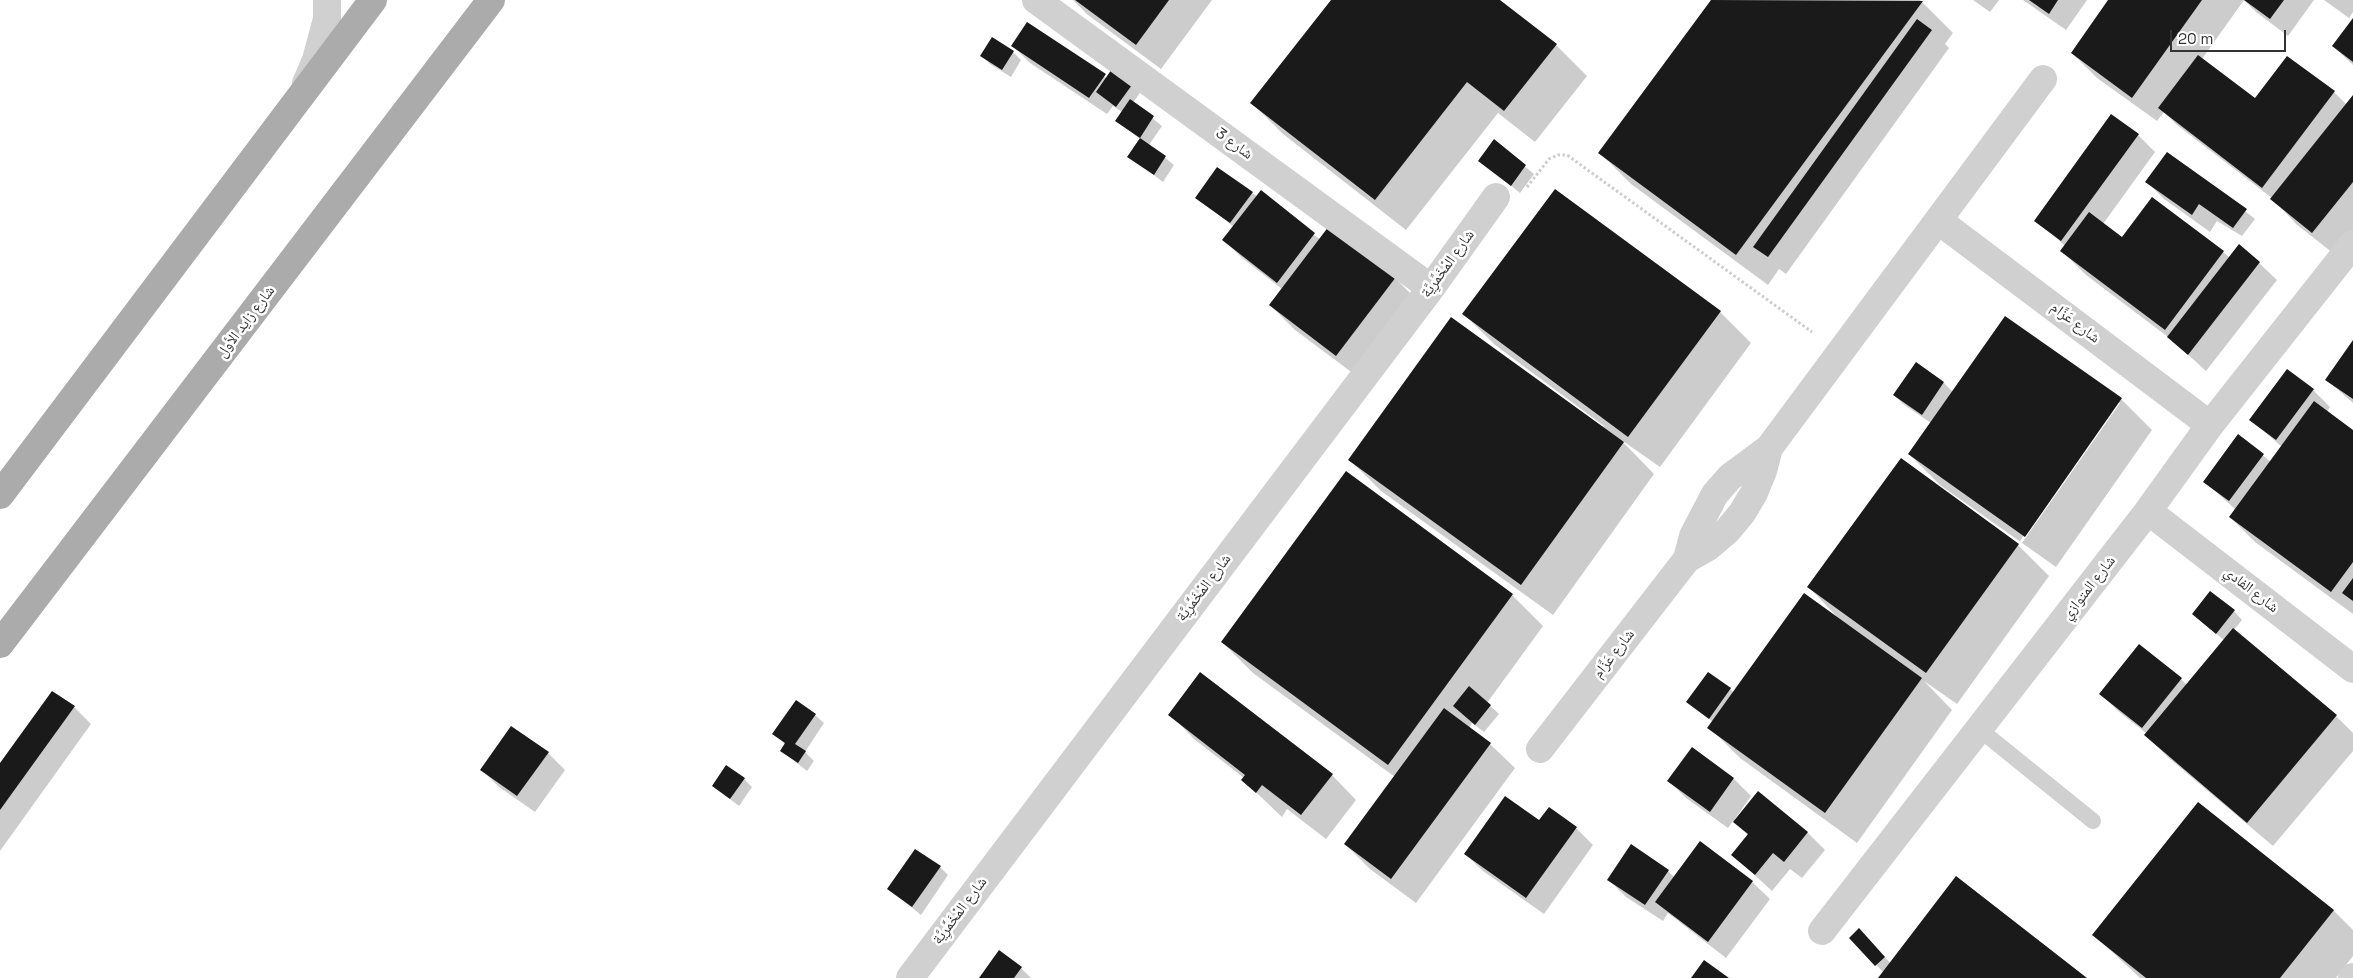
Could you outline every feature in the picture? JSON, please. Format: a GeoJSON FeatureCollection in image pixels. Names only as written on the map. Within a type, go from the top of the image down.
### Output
{"type":"FeatureCollection","features":[{"type":"Feature","properties":{"kind":"main road"},"geometry":{"type":"LineString","coordinates":[[4,487],[374,0]]}},
{"type":"Feature","properties":{"kind":"main road","name":"شارع زايد الأول"},"geometry":{"type":"LineString","coordinates":[[0,644],[491,0]]}},
{"type":"Feature","properties":{"kind":"street"},"geometry":{"type":"LineString","coordinates":[[299,99],[316,60],[327,19],[327,0]]}},
{"type":"Feature","properties":{"kind":"street","name":"شارع 3"},"geometry":{"type":"LineString","coordinates":[[1036,0],[1431,288]]}},
{"type":"Feature","properties":{"kind":"street","name":"شارع عَزَّام"},"geometry":{"type":"LineString","coordinates":[[1540,749],[1687,559],[1714,542],[1742,513],[1764,471],[1769,448],[2043,79]]}},
{"type":"Feature","properties":{"kind":"street","name":"شارع المْخَمَّرِيَّة"},"geometry":{"type":"LineString","coordinates":[[910,978],[1431,288],[1496,197]]}},
{"type":"Feature","properties":{"kind":"street","name":"شارع عَزَّام"},"geometry":{"type":"LineString","coordinates":[[1939,221],[2210,424]]}},
{"type":"Feature","properties":{"kind":"street","name":"شارع المتوازي"},"geometry":{"type":"LineString","coordinates":[[1822,931],[2148,511],[2210,424],[2353,244]]}},
{"type":"Feature","properties":{"kind":"street","name":"شارع الفادي"},"geometry":{"type":"LineString","coordinates":[[2148,511],[2353,669]]}},
{"type":"Feature","properties":{"kind":"lane"},"geometry":{"type":"LineString","coordinates":[[1979,729],[2093,821]]}},
{"type":"Feature","properties":{"kind":"path"},"geometry":{"type":"LineString","coordinates":[[1526,189],[1549,159],[1558,155],[1568,155],[1840,353]]}},
{"type":"Feature","properties":{"kind":"building"},"geometry":{"type":"Polygon","coordinates":[[[1075,0],[1169,0],[1136,45],[1075,0]]]}},
{"type":"Feature","properties":{"kind":"building"},"geometry":{"type":"Polygon","coordinates":[[[1331,0],[1500,0],[1557,44],[1504,111],[1467,82],[1375,200],[1250,103],[1331,0]]]}},
{"type":"Feature","properties":{"kind":"building"},"geometry":{"type":"Polygon","coordinates":[[[1711,0],[1923,1],[1736,255],[1598,153],[1711,0]]]}},
{"type":"Feature","properties":{"kind":"building"},"geometry":{"type":"Polygon","coordinates":[[[2029,0],[2058,0],[2049,14],[2029,0]]]}},
{"type":"Feature","properties":{"kind":"building"},"geometry":{"type":"Polygon","coordinates":[[[2108,0],[2202,0],[2132,98],[2071,53],[2108,0]]]}},
{"type":"Feature","properties":{"kind":"building"},"geometry":{"type":"Polygon","coordinates":[[[2244,0],[2284,0],[2270,19],[2244,0]]]}},
{"type":"Feature","properties":{"kind":"building"},"geometry":{"type":"Polygon","coordinates":[[[2353,18],[2353,62],[2332,46],[2353,18]]]}},
{"type":"Feature","properties":{"kind":"building"},"geometry":{"type":"Polygon","coordinates":[[[1917,19],[1932,30],[1768,257],[1753,247],[1917,19]]]}},
{"type":"Feature","properties":{"kind":"building"},"geometry":{"type":"Polygon","coordinates":[[[1027,22],[1106,74],[1089,98],[1011,46],[1027,22]]]}},
{"type":"Feature","properties":{"kind":"building"},"geometry":{"type":"Polygon","coordinates":[[[992,37],[1014,51],[1002,70],[980,56],[992,37]]]}},
{"type":"Feature","properties":{"kind":"building"},"geometry":{"type":"Polygon","coordinates":[[[2198,55],[2255,98],[2287,56],[2335,91],[2262,188],[2158,108],[2198,55]]]}},
{"type":"Feature","properties":{"kind":"building"},"geometry":{"type":"Polygon","coordinates":[[[1116,63],[1137,78],[1116,107],[1096,92],[1116,63]]]}},
{"type":"Feature","properties":{"kind":"building"},"geometry":{"type":"Polygon","coordinates":[[[2353,95],[2353,182],[2312,233],[2270,199],[2353,95]]]}},
{"type":"Feature","properties":{"kind":"building"},"geometry":{"type":"Polygon","coordinates":[[[1130,99],[1154,116],[1140,138],[1115,121],[1130,99]]]}},
{"type":"Feature","properties":{"kind":"building"},"geometry":{"type":"Polygon","coordinates":[[[2111,114],[2139,134],[2061,241],[2034,221],[2111,114]]]}},
{"type":"Feature","properties":{"kind":"building"},"geometry":{"type":"Polygon","coordinates":[[[1140,138],[1166,156],[1154,175],[1127,157],[1140,138]]]}},
{"type":"Feature","properties":{"kind":"building"},"geometry":{"type":"Polygon","coordinates":[[[1494,139],[1526,165],[1511,186],[1478,161],[1494,139]]]}},
{"type":"Feature","properties":{"kind":"building"},"geometry":{"type":"Polygon","coordinates":[[[2167,152],[2247,209],[2233,228],[2199,204],[2192,215],[2145,182],[2167,152]]]}},
{"type":"Feature","properties":{"kind":"building"},"geometry":{"type":"Polygon","coordinates":[[[1217,167],[1253,192],[1230,223],[1195,198],[1217,167]]]}},
{"type":"Feature","properties":{"kind":"building"},"geometry":{"type":"Polygon","coordinates":[[[1555,189],[1721,311],[1628,437],[1462,314],[1555,189]]]}},
{"type":"Feature","properties":{"kind":"building"},"geometry":{"type":"Polygon","coordinates":[[[1261,190],[1315,233],[1277,283],[1222,240],[1261,190]]]}},
{"type":"Feature","properties":{"kind":"building"},"geometry":{"type":"Polygon","coordinates":[[[2152,197],[2224,251],[2165,330],[2060,251],[2089,212],[2122,237],[2152,197]]]}},
{"type":"Feature","properties":{"kind":"building"},"geometry":{"type":"Polygon","coordinates":[[[1329,226],[1396,277],[1336,356],[1269,305],[1329,226]]]}},
{"type":"Feature","properties":{"kind":"building"},"geometry":{"type":"Polygon","coordinates":[[[2239,244],[2260,262],[2188,355],[2167,337],[2239,244]]]}},
{"type":"Feature","properties":{"kind":"building"},"geometry":{"type":"Polygon","coordinates":[[[2005,316],[2122,398],[2025,537],[1908,454],[2005,316]]]}},
{"type":"Feature","properties":{"kind":"building"},"geometry":{"type":"Polygon","coordinates":[[[1451,317],[1624,442],[1521,585],[1348,460],[1451,317]]]}},
{"type":"Feature","properties":{"kind":"building"},"geometry":{"type":"Polygon","coordinates":[[[2353,340],[2353,399],[2325,380],[2353,340]]]}},
{"type":"Feature","properties":{"kind":"building"},"geometry":{"type":"Polygon","coordinates":[[[1916,362],[1944,382],[1922,415],[1893,395],[1916,362]]]}},
{"type":"Feature","properties":{"kind":"building"},"geometry":{"type":"Polygon","coordinates":[[[2287,369],[2314,389],[2276,440],[2249,420],[2287,369]]]}},
{"type":"Feature","properties":{"kind":"building"},"geometry":{"type":"Polygon","coordinates":[[[2314,401],[2353,430],[2353,562],[2331,592],[2229,517],[2314,401]]]}},
{"type":"Feature","properties":{"kind":"building"},"geometry":{"type":"Polygon","coordinates":[[[2238,434],[2264,454],[2229,501],[2203,482],[2238,434]]]}},
{"type":"Feature","properties":{"kind":"building"},"geometry":{"type":"Polygon","coordinates":[[[1901,458],[2019,544],[1926,673],[1807,587],[1901,458]]]}},
{"type":"Feature","properties":{"kind":"building"},"geometry":{"type":"Polygon","coordinates":[[[1346,471],[1513,594],[1388,765],[1221,642],[1346,471]]]}},
{"type":"Feature","properties":{"kind":"building"},"geometry":{"type":"Polygon","coordinates":[[[2353,578],[2353,601],[2342,593],[2353,578]]]}},
{"type":"Feature","properties":{"kind":"building"},"geometry":{"type":"Polygon","coordinates":[[[2210,591],[2235,610],[2216,634],[2192,614],[2210,591]]]}},
{"type":"Feature","properties":{"kind":"building"},"geometry":{"type":"Polygon","coordinates":[[[1804,593],[1922,678],[1825,813],[1707,728],[1804,593]]]}},
{"type":"Feature","properties":{"kind":"building"},"geometry":{"type":"Polygon","coordinates":[[[2233,628],[2337,715],[2247,823],[2144,735],[2233,628]]]}},
{"type":"Feature","properties":{"kind":"building"},"geometry":{"type":"Polygon","coordinates":[[[2139,644],[2182,678],[2142,728],[2099,694],[2139,644]]]}},
{"type":"Feature","properties":{"kind":"building"},"geometry":{"type":"Polygon","coordinates":[[[1200,672],[1333,774],[1301,815],[1262,785],[1256,793],[1241,780],[1245,775],[1168,715],[1200,672]]]}},
{"type":"Feature","properties":{"kind":"building"},"geometry":{"type":"Polygon","coordinates":[[[1708,672],[1731,688],[1709,719],[1686,702],[1708,672]]]}},
{"type":"Feature","properties":{"kind":"building"},"geometry":{"type":"Polygon","coordinates":[[[1469,686],[1491,705],[1475,725],[1453,706],[1469,686]]]}},
{"type":"Feature","properties":{"kind":"building"},"geometry":{"type":"Polygon","coordinates":[[[52,691],[75,706],[0,810],[0,763],[52,691]]]}},
{"type":"Feature","properties":{"kind":"building"},"geometry":{"type":"Polygon","coordinates":[[[796,700],[816,714],[795,744],[806,751],[798,763],[780,751],[785,743],[772,734],[796,700]]]}},
{"type":"Feature","properties":{"kind":"building"},"geometry":{"type":"Polygon","coordinates":[[[1444,708],[1491,743],[1391,879],[1344,844],[1444,708]]]}},
{"type":"Feature","properties":{"kind":"building"},"geometry":{"type":"Polygon","coordinates":[[[511,726],[549,752],[517,796],[480,770],[511,726]]]}},
{"type":"Feature","properties":{"kind":"building"},"geometry":{"type":"Polygon","coordinates":[[[1692,747],[1734,778],[1710,812],[1667,781],[1692,747]]]}},
{"type":"Feature","properties":{"kind":"building"},"geometry":{"type":"Polygon","coordinates":[[[726,765],[745,778],[730,799],[712,786],[726,765]]]}},
{"type":"Feature","properties":{"kind":"building"},"geometry":{"type":"Polygon","coordinates":[[[1758,791],[1808,832],[1784,862],[1773,853],[1755,875],[1731,855],[1748,834],[1733,822],[1758,791]]]}},
{"type":"Feature","properties":{"kind":"building"},"geometry":{"type":"Polygon","coordinates":[[[1505,796],[1539,820],[1549,807],[1577,827],[1526,898],[1464,854],[1505,796]]]}},
{"type":"Feature","properties":{"kind":"building"},"geometry":{"type":"Polygon","coordinates":[[[2198,802],[2334,910],[2280,978],[2146,978],[2092,935],[2198,802]]]}},
{"type":"Feature","properties":{"kind":"building"},"geometry":{"type":"Polygon","coordinates":[[[1700,841],[1753,881],[1708,942],[1655,902],[1700,841]]]}},
{"type":"Feature","properties":{"kind":"building"},"geometry":{"type":"Polygon","coordinates":[[[1631,844],[1669,870],[1645,905],[1607,880],[1631,844]]]}},
{"type":"Feature","properties":{"kind":"building"},"geometry":{"type":"Polygon","coordinates":[[[915,849],[941,866],[912,907],[887,889],[915,849]]]}},
{"type":"Feature","properties":{"kind":"building"},"geometry":{"type":"Polygon","coordinates":[[[1956,876],[2087,978],[1878,978],[1956,876]]]}},
{"type":"Feature","properties":{"kind":"building"},"geometry":{"type":"Polygon","coordinates":[[[1859,928],[1885,957],[1875,966],[1849,938],[1859,928]]]}},
{"type":"Feature","properties":{"kind":"building"},"geometry":{"type":"Polygon","coordinates":[[[999,950],[1022,967],[1014,978],[979,978],[999,950]]]}},
{"type":"Feature","properties":{"kind":"building"},"geometry":{"type":"Polygon","coordinates":[[[1704,960],[1729,978],[1691,978],[1704,960]]]}}]}
